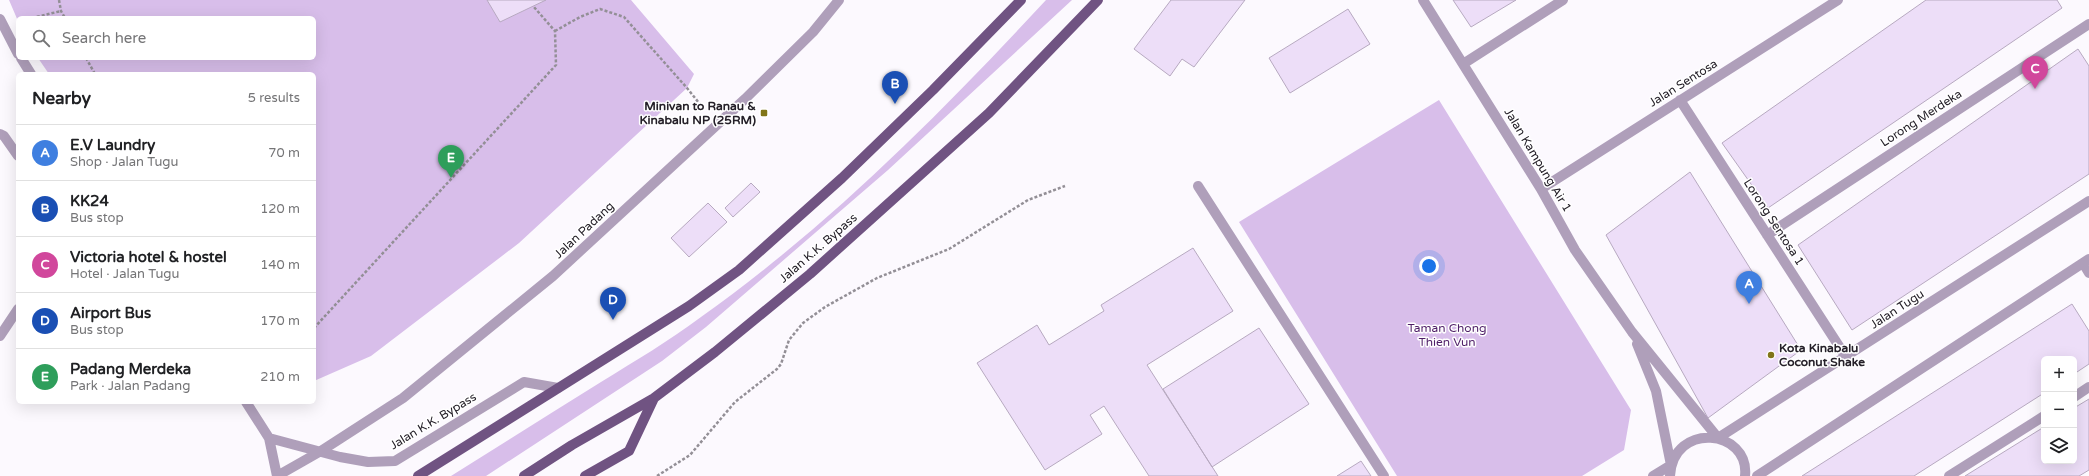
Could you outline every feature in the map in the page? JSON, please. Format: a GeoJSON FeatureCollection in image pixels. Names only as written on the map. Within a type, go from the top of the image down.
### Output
{"type":"FeatureCollection","features":[{"type":"Feature","properties":{"kind":"main road"},"geometry":{"type":"LineString","coordinates":[[418,476],[689,306],[740,270],[863,158],[1021,0]]}},
{"type":"Feature","properties":{"kind":"main road","name":"Jalan K.K. Bypass"},"geometry":{"type":"LineString","coordinates":[[524,476],[572,445],[654,398],[715,352],[827,259],[989,113],[1098,0]]}},
{"type":"Feature","properties":{"kind":"main road"},"geometry":{"type":"LineString","coordinates":[[585,476],[628,451],[654,398]]}},
{"type":"Feature","properties":{"kind":"street","name":"Jalan Padang"},"geometry":{"type":"LineString","coordinates":[[277,476],[321,451],[403,398],[553,276],[745,99],[813,32],[839,0]]}},
{"type":"Feature","properties":{"kind":"street","name":"Jalan Kampung Air 1"},"geometry":{"type":"LineString","coordinates":[[1423,0],[1541,189],[1575,250],[1632,332],[1718,438],[1729,443],[1738,451],[1743,461],[1745,476]]}},
{"type":"Feature","properties":{"kind":"street"},"geometry":{"type":"LineString","coordinates":[[1463,64],[1563,0]]}},
{"type":"Feature","properties":{"kind":"street","name":"Jalan Sentosa"},"geometry":{"type":"LineString","coordinates":[[1541,189],[1838,0]]}},
{"type":"Feature","properties":{"kind":"street"},"geometry":{"type":"LineString","coordinates":[[0,19],[16,50]]}},
{"type":"Feature","properties":{"kind":"street","name":"Lorong Merdeka"},"geometry":{"type":"LineString","coordinates":[[1767,234],[2089,24]]}},
{"type":"Feature","properties":{"kind":"street"},"geometry":{"type":"LineString","coordinates":[[22,60],[30,72]]}},
{"type":"Feature","properties":{"kind":"street","name":"Lorong Sentosa 1"},"geometry":{"type":"LineString","coordinates":[[1680,100],[1846,357]]}},
{"type":"Feature","properties":{"kind":"street"},"geometry":{"type":"LineString","coordinates":[[0,134],[4,136],[16,153]]}},
{"type":"Feature","properties":{"kind":"street"},"geometry":{"type":"LineString","coordinates":[[1198,186],[1384,476]]}},
{"type":"Feature","properties":{"kind":"street","name":"Jalan Tugu"},"geometry":{"type":"LineString","coordinates":[[1718,438],[2089,201]]}},
{"type":"Feature","properties":{"kind":"street"},"geometry":{"type":"LineString","coordinates":[[1757,476],[2086,261],[2089,273]]}},
{"type":"Feature","properties":{"kind":"street"},"geometry":{"type":"LineString","coordinates":[[0,336],[16,312]]}},
{"type":"Feature","properties":{"kind":"street","name":"Jalan Kampung Air 1"},"geometry":{"type":"LineString","coordinates":[[1632,332],[1656,391],[1671,465]]}},
{"type":"Feature","properties":{"kind":"street","name":"Jalan K.K. Bypass"},"geometry":{"type":"LineString","coordinates":[[269,438],[321,451],[340,458],[368,462],[395,460],[524,382],[558,388]]}},
{"type":"Feature","properties":{"kind":"street"},"geometry":{"type":"LineString","coordinates":[[2077,394],[2089,387]]}},
{"type":"Feature","properties":{"kind":"street"},"geometry":{"type":"LineString","coordinates":[[247,404],[269,438],[277,476]]}},
{"type":"Feature","properties":{"kind":"street"},"geometry":{"type":"LineString","coordinates":[[1949,476],[2041,418]]}},
{"type":"Feature","properties":{"kind":"street"},"geometry":{"type":"LineString","coordinates":[[1670,476],[1671,465],[1676,454],[1689,442],[1706,437],[1718,438]]}},
{"type":"Feature","properties":{"kind":"street"},"geometry":{"type":"LineString","coordinates":[[1653,476],[1671,465]]}},
{"type":"Feature","properties":{"kind":"path"},"geometry":{"type":"LineString","coordinates":[[59,0],[61,11],[64,16]]}},
{"type":"Feature","properties":{"kind":"path"},"geometry":{"type":"LineString","coordinates":[[316,326],[556,65],[555,32],[534,6]]}},
{"type":"Feature","properties":{"kind":"path"},"geometry":{"type":"LineString","coordinates":[[555,32],[580,17],[600,9],[624,17],[687,88]]}},
{"type":"Feature","properties":{"kind":"path"},"geometry":{"type":"LineString","coordinates":[[40,16],[61,11]]}},
{"type":"Feature","properties":{"kind":"path"},"geometry":{"type":"LineString","coordinates":[[87,60],[94,72]]}},
{"type":"Feature","properties":{"kind":"path"},"geometry":{"type":"LineString","coordinates":[[657,476],[690,455],[735,402],[777,369],[781,364],[789,340],[804,323],[825,307],[877,278],[949,249],[1028,200],[1065,186]]}},
{"type":"Feature","properties":{"kind":"green space"},"geometry":{"type":"Polygon","coordinates":[[[9,0],[631,0],[694,74],[687,88],[519,243],[371,356],[316,380],[316,72],[48,72],[39,60],[316,60],[316,16],[16,16],[9,0]]]}},
{"type":"Feature","properties":{"kind":"green space"},"geometry":{"type":"Polygon","coordinates":[[[1046,0],[1072,0],[888,170],[706,327],[662,361],[486,476],[451,476],[664,343],[748,282],[794,245],[882,167],[965,85],[1046,0]]]}},
{"type":"Feature","properties":{"kind":"green space","name":"Taman Chong Thien Vun"},"geometry":{"type":"Polygon","coordinates":[[[1439,100],[1631,410],[1624,450],[1582,476],[1397,476],[1239,222],[1439,100]]]}},
{"type":"Feature","properties":{"kind":"building"},"geometry":{"type":"Polygon","coordinates":[[[487,0],[546,0],[500,22],[487,0]]]}},
{"type":"Feature","properties":{"kind":"building"},"geometry":{"type":"Polygon","coordinates":[[[1171,0],[1245,0],[1194,67],[1182,59],[1170,76],[1134,49],[1171,0]]]}},
{"type":"Feature","properties":{"kind":"building"},"geometry":{"type":"Polygon","coordinates":[[[1453,0],[1516,0],[1471,27],[1453,0]]]}},
{"type":"Feature","properties":{"kind":"building"},"geometry":{"type":"Polygon","coordinates":[[[1926,0],[2057,0],[2062,8],[1768,208],[1722,143],[1926,0]]]}},
{"type":"Feature","properties":{"kind":"building"},"geometry":{"type":"Polygon","coordinates":[[[1348,9],[1370,44],[1290,93],[1269,58],[1348,9]]]}},
{"type":"Feature","properties":{"kind":"building"},"geometry":{"type":"Polygon","coordinates":[[[2078,49],[2089,66],[2089,174],[1852,330],[1798,245],[2078,49]]]}},
{"type":"Feature","properties":{"kind":"building"},"geometry":{"type":"Polygon","coordinates":[[[1690,172],[1801,350],[1708,418],[1606,235],[1690,172]]]}},
{"type":"Feature","properties":{"kind":"building"},"geometry":{"type":"Polygon","coordinates":[[[751,183],[760,192],[733,217],[725,208],[751,183]]]}},
{"type":"Feature","properties":{"kind":"building"},"geometry":{"type":"Polygon","coordinates":[[[708,203],[727,222],[689,257],[671,238],[708,203]]]}},
{"type":"Feature","properties":{"kind":"building"},"geometry":{"type":"Polygon","coordinates":[[[1193,248],[1233,311],[1147,365],[1218,476],[1149,476],[1104,406],[1090,415],[1102,434],[1045,470],[977,363],[1037,325],[1049,345],[1104,311],[1101,305],[1193,248]]]}},
{"type":"Feature","properties":{"kind":"building"},"geometry":{"type":"Polygon","coordinates":[[[2072,304],[2089,331],[2089,364],[2077,372],[2077,356],[2041,356],[2041,395],[1914,476],[1802,476],[2072,304]]]}},
{"type":"Feature","properties":{"kind":"building"},"geometry":{"type":"Polygon","coordinates":[[[1259,328],[1309,404],[1212,467],[1163,389],[1259,328]]]}},
{"type":"Feature","properties":{"kind":"building"},"geometry":{"type":"Polygon","coordinates":[[[2089,399],[2089,470],[2079,476],[1965,476],[2041,429],[2041,464],[2077,464],[2077,406],[2089,399]]]}},
{"type":"Feature","properties":{"kind":"building"},"geometry":{"type":"Polygon","coordinates":[[[1361,461],[1371,476],[1337,476],[1361,461]]]}},
{"type":"Feature","properties":{"kind":"place","name":"Victoria hotel & hostel"},"geometry":{"type":"Point","coordinates":[2035,89]}},
{"type":"Feature","properties":{"kind":"place","name":"KK24"},"geometry":{"type":"Point","coordinates":[895,104]}},
{"type":"Feature","properties":{"kind":"place","name":"Minivan to Ranau & Kinabalu NP (25RM)"},"geometry":{"type":"Point","coordinates":[764,113]}},
{"type":"Feature","properties":{"kind":"place","name":"Padang Merdeka"},"geometry":{"type":"Point","coordinates":[451,178]}},
{"type":"Feature","properties":{"kind":"place","name":"E.V Laundry"},"geometry":{"type":"Point","coordinates":[1749,304]}},
{"type":"Feature","properties":{"kind":"place","name":"Airport Bus"},"geometry":{"type":"Point","coordinates":[613,320]}},
{"type":"Feature","properties":{"kind":"place","name":"Kota Kinabalu Coconut Shake"},"geometry":{"type":"Point","coordinates":[1771,355]}}]}
